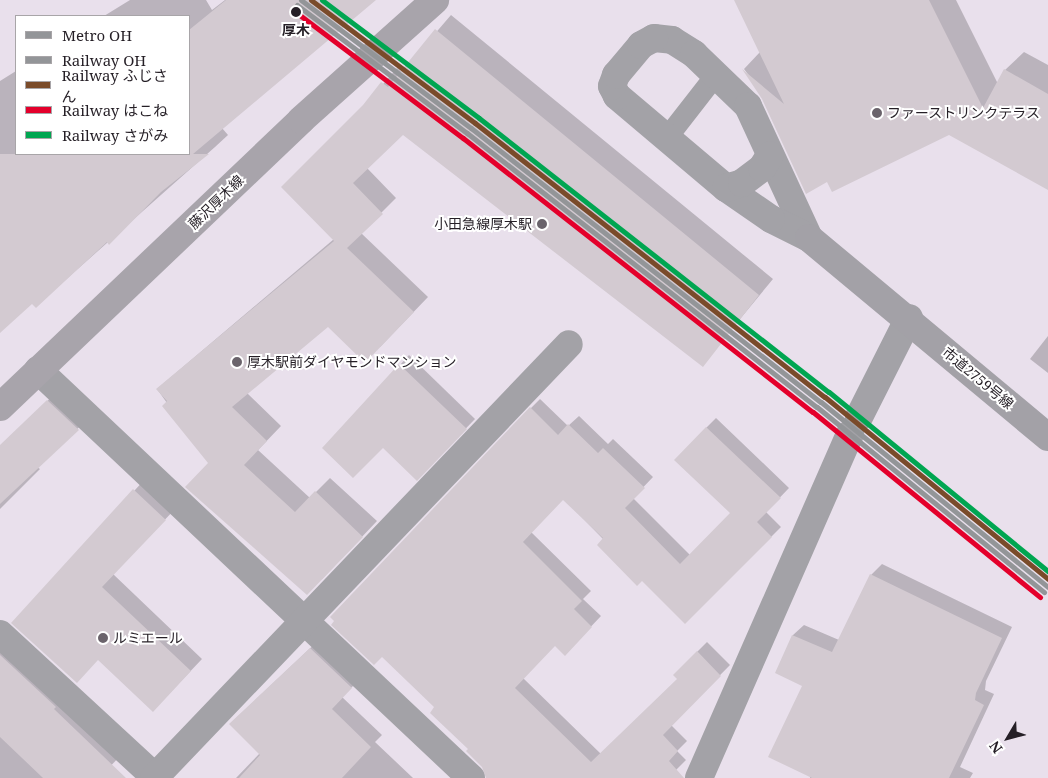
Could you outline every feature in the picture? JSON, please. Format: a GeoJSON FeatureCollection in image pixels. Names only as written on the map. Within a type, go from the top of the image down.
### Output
{"type":"FeatureCollection","features":[{"type":"Feature","properties":{"kind":"main road","name":"藤沢厚木線"},"geometry":{"type":"LineString","coordinates":[[0,407],[426,4]]}},
{"type":"Feature","properties":{"kind":"street"},"geometry":{"type":"LineString","coordinates":[[654,38],[672,40],[694,54],[748,106],[809,238],[771,219],[726,188],[617,96],[612,86],[616,76],[641,44],[654,38]]}},
{"type":"Feature","properties":{"kind":"street"},"geometry":{"type":"LineString","coordinates":[[726,188],[742,183],[762,168],[770,154]]}},
{"type":"Feature","properties":{"kind":"street","name":"市道2759号線"},"geometry":{"type":"LineString","coordinates":[[809,238],[909,318],[1048,437]]}},
{"type":"Feature","properties":{"kind":"street"},"geometry":{"type":"LineString","coordinates":[[699,778],[855,425],[909,318]]}},
{"type":"Feature","properties":{"kind":"street"},"geometry":{"type":"LineString","coordinates":[[0,634],[155,778],[569,344]]}},
{"type":"Feature","properties":{"kind":"street"},"geometry":{"type":"LineString","coordinates":[[38,370],[305,620],[470,778]]}},
{"type":"Feature","properties":{"kind":"lane"},"geometry":{"type":"LineString","coordinates":[[666,138],[715,75]]}},
{"type":"Feature","properties":{"kind":"building"},"geometry":{"type":"Polygon","coordinates":[[[226,0],[376,0],[193,154],[209,154],[161,192],[109,245],[107,242],[36,308],[32,304],[0,333],[0,154],[190,155],[190,29],[226,0]]]}},
{"type":"Feature","properties":{"kind":"building"},"geometry":{"type":"Polygon","coordinates":[[[734,0],[929,0],[983,108],[1004,69],[1048,94],[1048,190],[949,135],[832,192],[827,182],[806,194],[762,99],[742,69],[784,104],[734,0]]]}},
{"type":"Feature","properties":{"kind":"building"},"geometry":{"type":"Polygon","coordinates":[[[435,29],[759,295],[703,367],[403,135],[353,183],[383,214],[347,248],[414,312],[365,363],[328,327],[232,407],[267,441],[244,465],[295,512],[315,491],[363,537],[307,595],[185,487],[208,463],[162,406],[167,401],[156,389],[334,241],[281,187],[363,105],[381,82],[388,87],[435,29]]]}},
{"type":"Feature","properties":{"kind":"building"},"geometry":{"type":"Polygon","coordinates":[[[399,364],[467,429],[417,481],[383,448],[353,478],[322,448],[399,364]]]}},
{"type":"Feature","properties":{"kind":"building"},"geometry":{"type":"Polygon","coordinates":[[[47,400],[79,430],[0,504],[0,445],[47,400]]]}},
{"type":"Feature","properties":{"kind":"building"},"geometry":{"type":"Polygon","coordinates":[[[530,407],[558,435],[568,424],[598,453],[603,448],[645,488],[625,508],[680,564],[730,513],[674,460],[706,427],[781,498],[757,522],[772,537],[685,624],[642,581],[637,586],[597,545],[603,538],[563,500],[523,542],[582,601],[574,609],[592,627],[565,656],[555,646],[515,688],[591,762],[677,679],[673,675],[697,651],[721,676],[663,735],[678,751],[669,761],[684,778],[486,778],[482,767],[466,751],[468,749],[430,713],[434,707],[382,657],[374,665],[331,625],[334,621],[330,617],[530,407]]]}},
{"type":"Feature","properties":{"kind":"building"},"geometry":{"type":"Polygon","coordinates":[[[133,489],[166,520],[102,587],[191,671],[153,712],[98,660],[77,683],[11,623],[133,489]]]}},
{"type":"Feature","properties":{"kind":"building"},"geometry":{"type":"Polygon","coordinates":[[[870,574],[1002,638],[976,693],[975,700],[984,705],[949,778],[812,778],[768,757],[802,686],[775,673],[792,635],[832,652],[870,574]]]}},
{"type":"Feature","properties":{"kind":"building"},"geometry":{"type":"Polygon","coordinates":[[[310,648],[352,688],[332,709],[371,747],[342,778],[239,778],[260,755],[229,724],[310,648]]]}},
{"type":"Feature","properties":{"kind":"building"},"geometry":{"type":"Polygon","coordinates":[[[0,655],[56,707],[54,709],[126,778],[43,778],[0,737],[0,655]]]}},
{"type":"Feature","properties":{"kind":"metro line","name":"OH"},"geometry":{"type":"LineString","coordinates":[[301,0],[471,128],[821,402],[1048,587]]}},
{"type":"Feature","properties":{"kind":"rail line","name":"ふじさん"},"geometry":{"type":"LineString","coordinates":[[311,0],[475,123],[825,397],[1048,579]]}},
{"type":"Feature","properties":{"kind":"rail line","name":"さがみ"},"geometry":{"type":"LineString","coordinates":[[322,0],[479,118],[829,392],[1048,571]]}},
{"type":"Feature","properties":{"kind":"rail line","name":"OH"},"geometry":{"type":"LineString","coordinates":[[297,5],[467,133],[817,407],[1044,592]]}},
{"type":"Feature","properties":{"kind":"rail line","name":"はこね"},"geometry":{"type":"LineString","coordinates":[[293,10],[463,138],[813,412],[1040,597]]}},
{"type":"Feature","properties":{"kind":"place","name":"厚木"},"geometry":{"type":"Point","coordinates":[296,12]}},
{"type":"Feature","properties":{"kind":"place","name":"ファーストリンクテラス"},"geometry":{"type":"Point","coordinates":[877,113]}},
{"type":"Feature","properties":{"kind":"place","name":"小田急線厚木駅"},"geometry":{"type":"Point","coordinates":[542,224]}},
{"type":"Feature","properties":{"kind":"place","name":"厚木駅前ダイヤモンドマンション"},"geometry":{"type":"Point","coordinates":[237,362]}},
{"type":"Feature","properties":{"kind":"place","name":"ルミエール"},"geometry":{"type":"Point","coordinates":[103,638]}}]}
